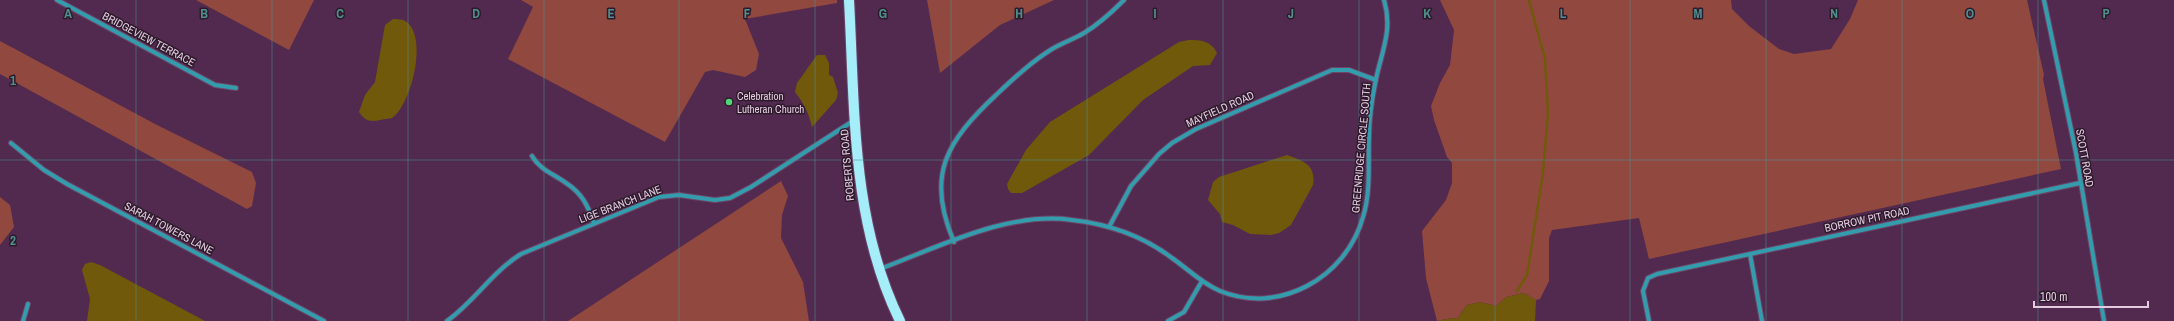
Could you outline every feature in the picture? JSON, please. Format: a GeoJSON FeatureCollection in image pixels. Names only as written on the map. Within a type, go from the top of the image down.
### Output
{"type":"FeatureCollection","features":[{"type":"Feature","properties":{"kind":"main road","name":"ROBERTS ROAD"},"geometry":{"type":"LineString","coordinates":[[849,0],[855,119],[864,216],[879,270],[900,321]]}},
{"type":"Feature","properties":{"kind":"street","name":"BRIDGEVIEW TERRACE"},"geometry":{"type":"LineString","coordinates":[[56,0],[215,85],[236,88]]}},
{"type":"Feature","properties":{"kind":"street"},"geometry":{"type":"LineString","coordinates":[[954,242],[943,213],[941,182],[947,156],[961,131],[970,119],[1023,70],[1052,49],[1096,26],[1124,0]]}},
{"type":"Feature","properties":{"kind":"street","name":"GREENRIDGE CIRCLE SOUTH"},"geometry":{"type":"LineString","coordinates":[[879,270],[1002,225],[1041,219],[1070,219],[1109,227],[1129,234],[1161,250],[1202,281],[1233,295],[1258,298],[1271,297],[1284,295],[1308,286],[1328,273],[1344,256],[1357,234],[1365,209],[1369,131],[1376,80],[1388,35],[1388,15],[1384,0]]}},
{"type":"Feature","properties":{"kind":"street","name":"SCOTT ROAD"},"geometry":{"type":"LineString","coordinates":[[2044,0],[2080,183],[2104,321]]}},
{"type":"Feature","properties":{"kind":"street","name":"MAYFIELD ROAD"},"geometry":{"type":"LineString","coordinates":[[1109,227],[1123,199],[1140,174],[1159,154],[1181,137],[1332,70],[1349,70],[1376,80]]}},
{"type":"Feature","properties":{"kind":"street","name":"LIGE BRANCH LANE"},"geometry":{"type":"LineString","coordinates":[[447,321],[508,262],[529,250],[649,200],[668,195],[690,196],[715,200],[730,198],[752,187],[855,119]]}},
{"type":"Feature","properties":{"kind":"street","name":"SARAH TOWERS LANE"},"geometry":{"type":"LineString","coordinates":[[11,143],[44,170],[67,184],[324,321]]}},
{"type":"Feature","properties":{"kind":"street"},"geometry":{"type":"LineString","coordinates":[[532,156],[540,167],[579,193],[589,208],[594,223]]}},
{"type":"Feature","properties":{"kind":"street","name":"BORROW PIT ROAD"},"geometry":{"type":"LineString","coordinates":[[1649,321],[1643,288],[1648,278],[1657,274],[2080,183]]}},
{"type":"Feature","properties":{"kind":"street"},"geometry":{"type":"LineString","coordinates":[[1750,254],[1762,321]]}},
{"type":"Feature","properties":{"kind":"street"},"geometry":{"type":"LineString","coordinates":[[1168,321],[1178,317],[1184,312],[1202,281]]}},
{"type":"Feature","properties":{"kind":"street"},"geometry":{"type":"LineString","coordinates":[[23,321],[28,304]]}},
{"type":"Feature","properties":{"kind":"shaded area"},"geometry":{"type":"Polygon","coordinates":[[[196,0],[314,0],[289,50],[196,0]]]}},
{"type":"Feature","properties":{"kind":"shaded area"},"geometry":{"type":"Polygon","coordinates":[[[521,0],[837,0],[837,3],[745,19],[759,54],[756,70],[745,77],[713,70],[705,72],[665,142],[508,59],[533,7],[521,0]]]}},
{"type":"Feature","properties":{"kind":"shaded area"},"geometry":{"type":"Polygon","coordinates":[[[927,0],[1054,0],[1000,25],[940,73],[927,0]]]}},
{"type":"Feature","properties":{"kind":"shaded area"},"geometry":{"type":"Polygon","coordinates":[[[1440,0],[1731,0],[1732,9],[1749,26],[1779,49],[1794,54],[1831,49],[1850,19],[1858,0],[2027,0],[2044,75],[2043,79],[2061,169],[1649,259],[1639,218],[1552,230],[1549,238],[1549,281],[1540,299],[1536,300],[1524,293],[1506,297],[1496,306],[1480,302],[1467,305],[1457,319],[1452,318],[1437,321],[1426,278],[1422,231],[1446,200],[1452,183],[1452,163],[1447,157],[1434,120],[1431,106],[1440,83],[1450,65],[1454,30],[1440,0]]]}},
{"type":"Feature","properties":{"kind":"shaded area"},"geometry":{"type":"Polygon","coordinates":[[[393,19],[403,20],[411,27],[415,38],[417,52],[415,68],[406,99],[399,111],[392,118],[371,121],[363,117],[359,112],[365,95],[375,82],[385,25],[393,19]]]}},
{"type":"Feature","properties":{"kind":"shaded area"},"geometry":{"type":"Polygon","coordinates":[[[1189,40],[1206,42],[1215,49],[1217,53],[1210,65],[1193,66],[1143,100],[1089,155],[1022,193],[1011,193],[1007,184],[1026,150],[1050,122],[1179,42],[1189,40]]]}},
{"type":"Feature","properties":{"kind":"shaded area"},"geometry":{"type":"Polygon","coordinates":[[[0,41],[157,125],[252,172],[256,183],[252,206],[247,209],[0,74],[0,41]]]}},
{"type":"Feature","properties":{"kind":"shaded area"},"geometry":{"type":"Polygon","coordinates":[[[817,55],[825,55],[829,63],[829,75],[833,77],[838,93],[836,100],[812,127],[806,109],[795,92],[797,83],[817,55]]]}},
{"type":"Feature","properties":{"kind":"shaded area"},"geometry":{"type":"Polygon","coordinates":[[[1287,155],[1299,159],[1308,165],[1313,173],[1313,185],[1291,225],[1279,233],[1271,235],[1250,234],[1233,225],[1222,222],[1220,214],[1208,200],[1213,182],[1219,177],[1287,155]]]}},
{"type":"Feature","properties":{"kind":"shaded area"},"geometry":{"type":"Polygon","coordinates":[[[781,181],[788,196],[782,215],[781,238],[803,282],[809,321],[568,321],[781,181]]]}},
{"type":"Feature","properties":{"kind":"shaded area"},"geometry":{"type":"Polygon","coordinates":[[[0,197],[10,205],[14,227],[0,245],[0,197]]]}},
{"type":"Feature","properties":{"kind":"shaded area"},"geometry":{"type":"Polygon","coordinates":[[[91,262],[100,265],[205,321],[87,321],[90,299],[82,270],[85,264],[91,262]]]}},
{"type":"Feature","properties":{"kind":"shaded area"},"geometry":{"type":"Polygon","coordinates":[[[1524,293],[1536,300],[1535,321],[1437,321],[1452,318],[1457,319],[1467,305],[1480,302],[1496,306],[1506,297],[1524,293]]]}},
{"type":"Feature","properties":{"kind":"waterway"},"geometry":{"type":"LineString","coordinates":[[1517,291],[1527,275],[1543,173],[1548,113],[1545,59],[1529,0]]}},
{"type":"Feature","properties":{"kind":"place","name":"Celebration Lutheran Church"},"geometry":{"type":"Point","coordinates":[729,102]}}]}
